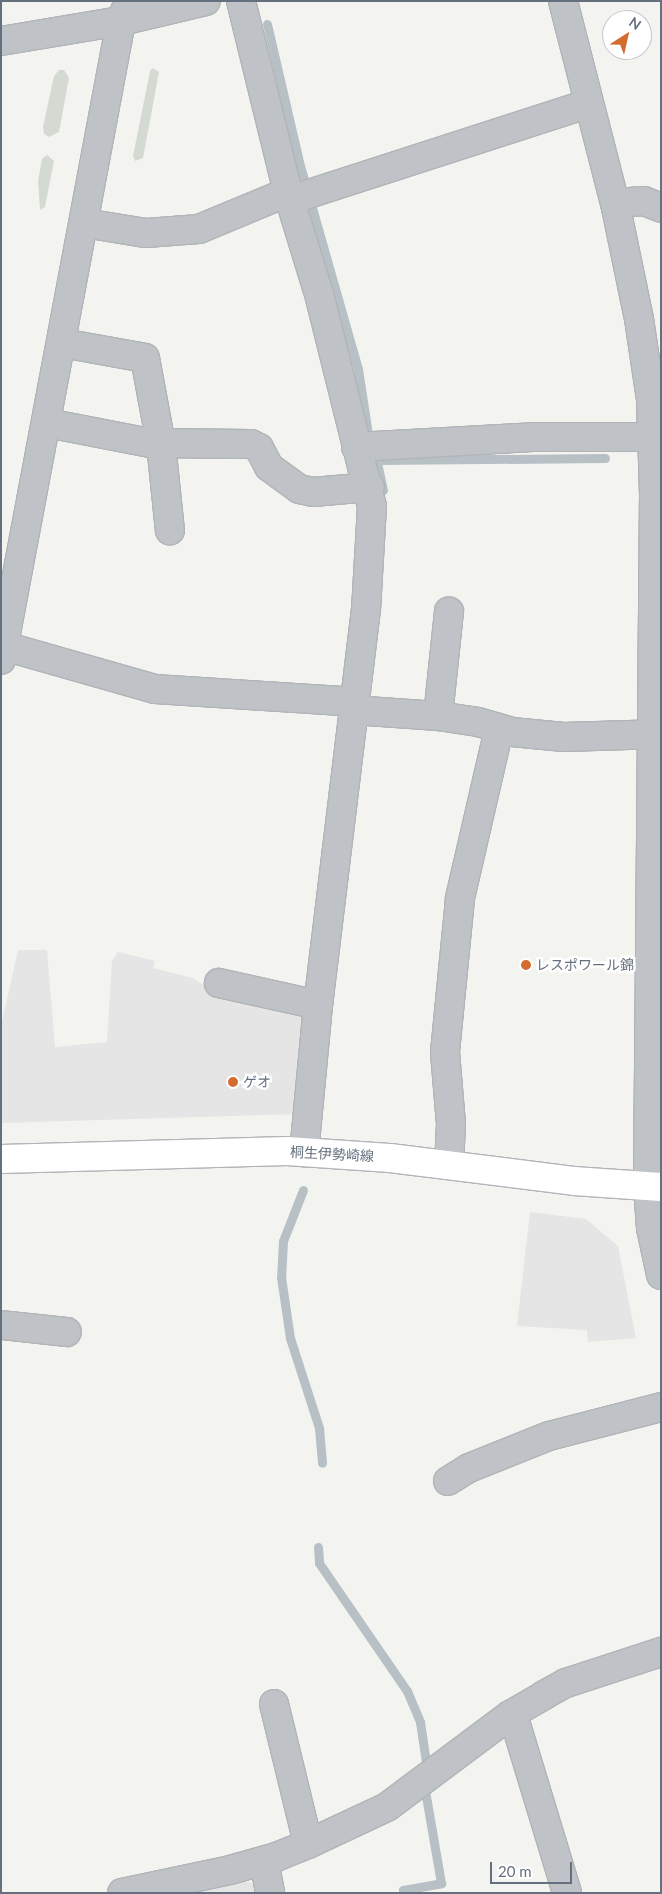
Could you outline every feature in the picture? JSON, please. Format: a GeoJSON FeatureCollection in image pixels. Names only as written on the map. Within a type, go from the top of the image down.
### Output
{"type":"FeatureCollection","features":[{"type":"Feature","properties":{"kind":"main road","name":"桐生伊勢崎線"},"geometry":{"type":"LineString","coordinates":[[1,1159],[304,1152],[449,1165],[574,1181],[654,1186]]}},
{"type":"Feature","properties":{"kind":"street"},"geometry":{"type":"LineString","coordinates":[[1,41],[123,8],[206,1]]}},
{"type":"Feature","properties":{"kind":"street"},"geometry":{"type":"LineString","coordinates":[[241,1],[298,195],[319,294],[356,447],[370,487],[372,531],[354,706],[318,1005],[304,1152]]}},
{"type":"Feature","properties":{"kind":"street"},"geometry":{"type":"LineString","coordinates":[[563,1],[615,203],[646,358],[657,437],[654,1186],[650,1228],[661,1275]]}},
{"type":"Feature","properties":{"kind":"street"},"geometry":{"type":"LineString","coordinates":[[123,8],[3,653],[155,689],[354,706],[478,722],[498,730],[564,737],[656,735]]}},
{"type":"Feature","properties":{"kind":"street"},"geometry":{"type":"LineString","coordinates":[[84,223],[146,233],[199,229],[298,195],[588,104]]}},
{"type":"Feature","properties":{"kind":"street"},"geometry":{"type":"LineString","coordinates":[[615,203],[644,201],[661,208]]}},
{"type":"Feature","properties":{"kind":"street"},"geometry":{"type":"LineString","coordinates":[[62,343],[146,358],[161,444],[170,531]]}},
{"type":"Feature","properties":{"kind":"street"},"geometry":{"type":"LineString","coordinates":[[47,423],[161,444],[252,444],[260,448],[269,467],[299,489],[313,492],[370,487]]}},
{"type":"Feature","properties":{"kind":"street"},"geometry":{"type":"LineString","coordinates":[[356,447],[537,437],[657,437]]}},
{"type":"Feature","properties":{"kind":"street"},"geometry":{"type":"LineString","coordinates":[[438,716],[449,612]]}},
{"type":"Feature","properties":{"kind":"street"},"geometry":{"type":"LineString","coordinates":[[449,1165],[451,1124],[445,1052],[460,898],[498,730]]}},
{"type":"Feature","properties":{"kind":"street"},"geometry":{"type":"LineString","coordinates":[[219,983],[318,1005]]}},
{"type":"Feature","properties":{"kind":"street"},"geometry":{"type":"LineString","coordinates":[[1,1325],[66,1332]]}},
{"type":"Feature","properties":{"kind":"street"},"geometry":{"type":"LineString","coordinates":[[448,1481],[469,1468],[549,1436],[661,1407]]}},
{"type":"Feature","properties":{"kind":"street"},"geometry":{"type":"LineString","coordinates":[[122,1893],[264,1861],[308,1844],[387,1807],[510,1715],[566,1683],[661,1652]]}},
{"type":"Feature","properties":{"kind":"street"},"geometry":{"type":"LineString","coordinates":[[274,1704],[308,1844]]}},
{"type":"Feature","properties":{"kind":"street"},"geometry":{"type":"LineString","coordinates":[[510,1715],[517,1728],[567,1893]]}},
{"type":"Feature","properties":{"kind":"street"},"geometry":{"type":"LineString","coordinates":[[264,1861],[270,1893]]}},
{"type":"Feature","properties":{"kind":"shaded area"},"geometry":{"type":"Polygon","coordinates":[[[153,68],[159,72],[143,158],[135,161],[133,156],[150,71],[153,68]]]}},
{"type":"Feature","properties":{"kind":"shaded area"},"geometry":{"type":"Polygon","coordinates":[[[59,70],[64,70],[69,78],[59,132],[49,137],[44,134],[43,127],[54,76],[59,70]]]}},
{"type":"Feature","properties":{"kind":"shaded area"},"geometry":{"type":"Polygon","coordinates":[[[47,155],[54,161],[45,207],[40,210],[38,181],[42,159],[47,155]]]}},
{"type":"Feature","properties":{"kind":"shaded area"},"geometry":{"type":"Polygon","coordinates":[[[18,950],[47,950],[55,1047],[107,1042],[112,961],[118,952],[155,961],[153,968],[192,978],[207,987],[310,1010],[298,1114],[1,1123],[1,1026],[18,950]]]}},
{"type":"Feature","properties":{"kind":"shaded area"},"geometry":{"type":"Polygon","coordinates":[[[530,1212],[586,1219],[618,1246],[636,1338],[588,1342],[587,1330],[517,1326],[530,1212]]]}},
{"type":"Feature","properties":{"kind":"shaded area"},"geometry":{"type":"Polygon","coordinates":[[[233,1877],[257,1885],[258,1893],[160,1893],[233,1877]]]}},
{"type":"Feature","properties":{"kind":"waterway"},"geometry":{"type":"LineString","coordinates":[[267,24],[299,162],[358,369],[368,434]]}},
{"type":"Feature","properties":{"kind":"waterway"},"geometry":{"type":"LineString","coordinates":[[374,449],[383,490]]}},
{"type":"Feature","properties":{"kind":"waterway"},"geometry":{"type":"LineString","coordinates":[[379,460],[605,458]]}},
{"type":"Feature","properties":{"kind":"waterway"},"geometry":{"type":"LineString","coordinates":[[303,1190],[283,1241],[281,1277],[290,1338],[319,1428],[322,1463]]}},
{"type":"Feature","properties":{"kind":"waterway"},"geometry":{"type":"LineString","coordinates":[[318,1547],[319,1563],[407,1691],[420,1722],[426,1762]]}},
{"type":"Feature","properties":{"kind":"waterway"},"geometry":{"type":"LineString","coordinates":[[403,1893],[403,1890],[441,1883],[425,1790]]}},
{"type":"Feature","properties":{"kind":"place","name":"レスポワール錦"},"geometry":{"type":"Point","coordinates":[526,965]}},
{"type":"Feature","properties":{"kind":"place","name":"ゲオ"},"geometry":{"type":"Point","coordinates":[233,1082]}}]}
